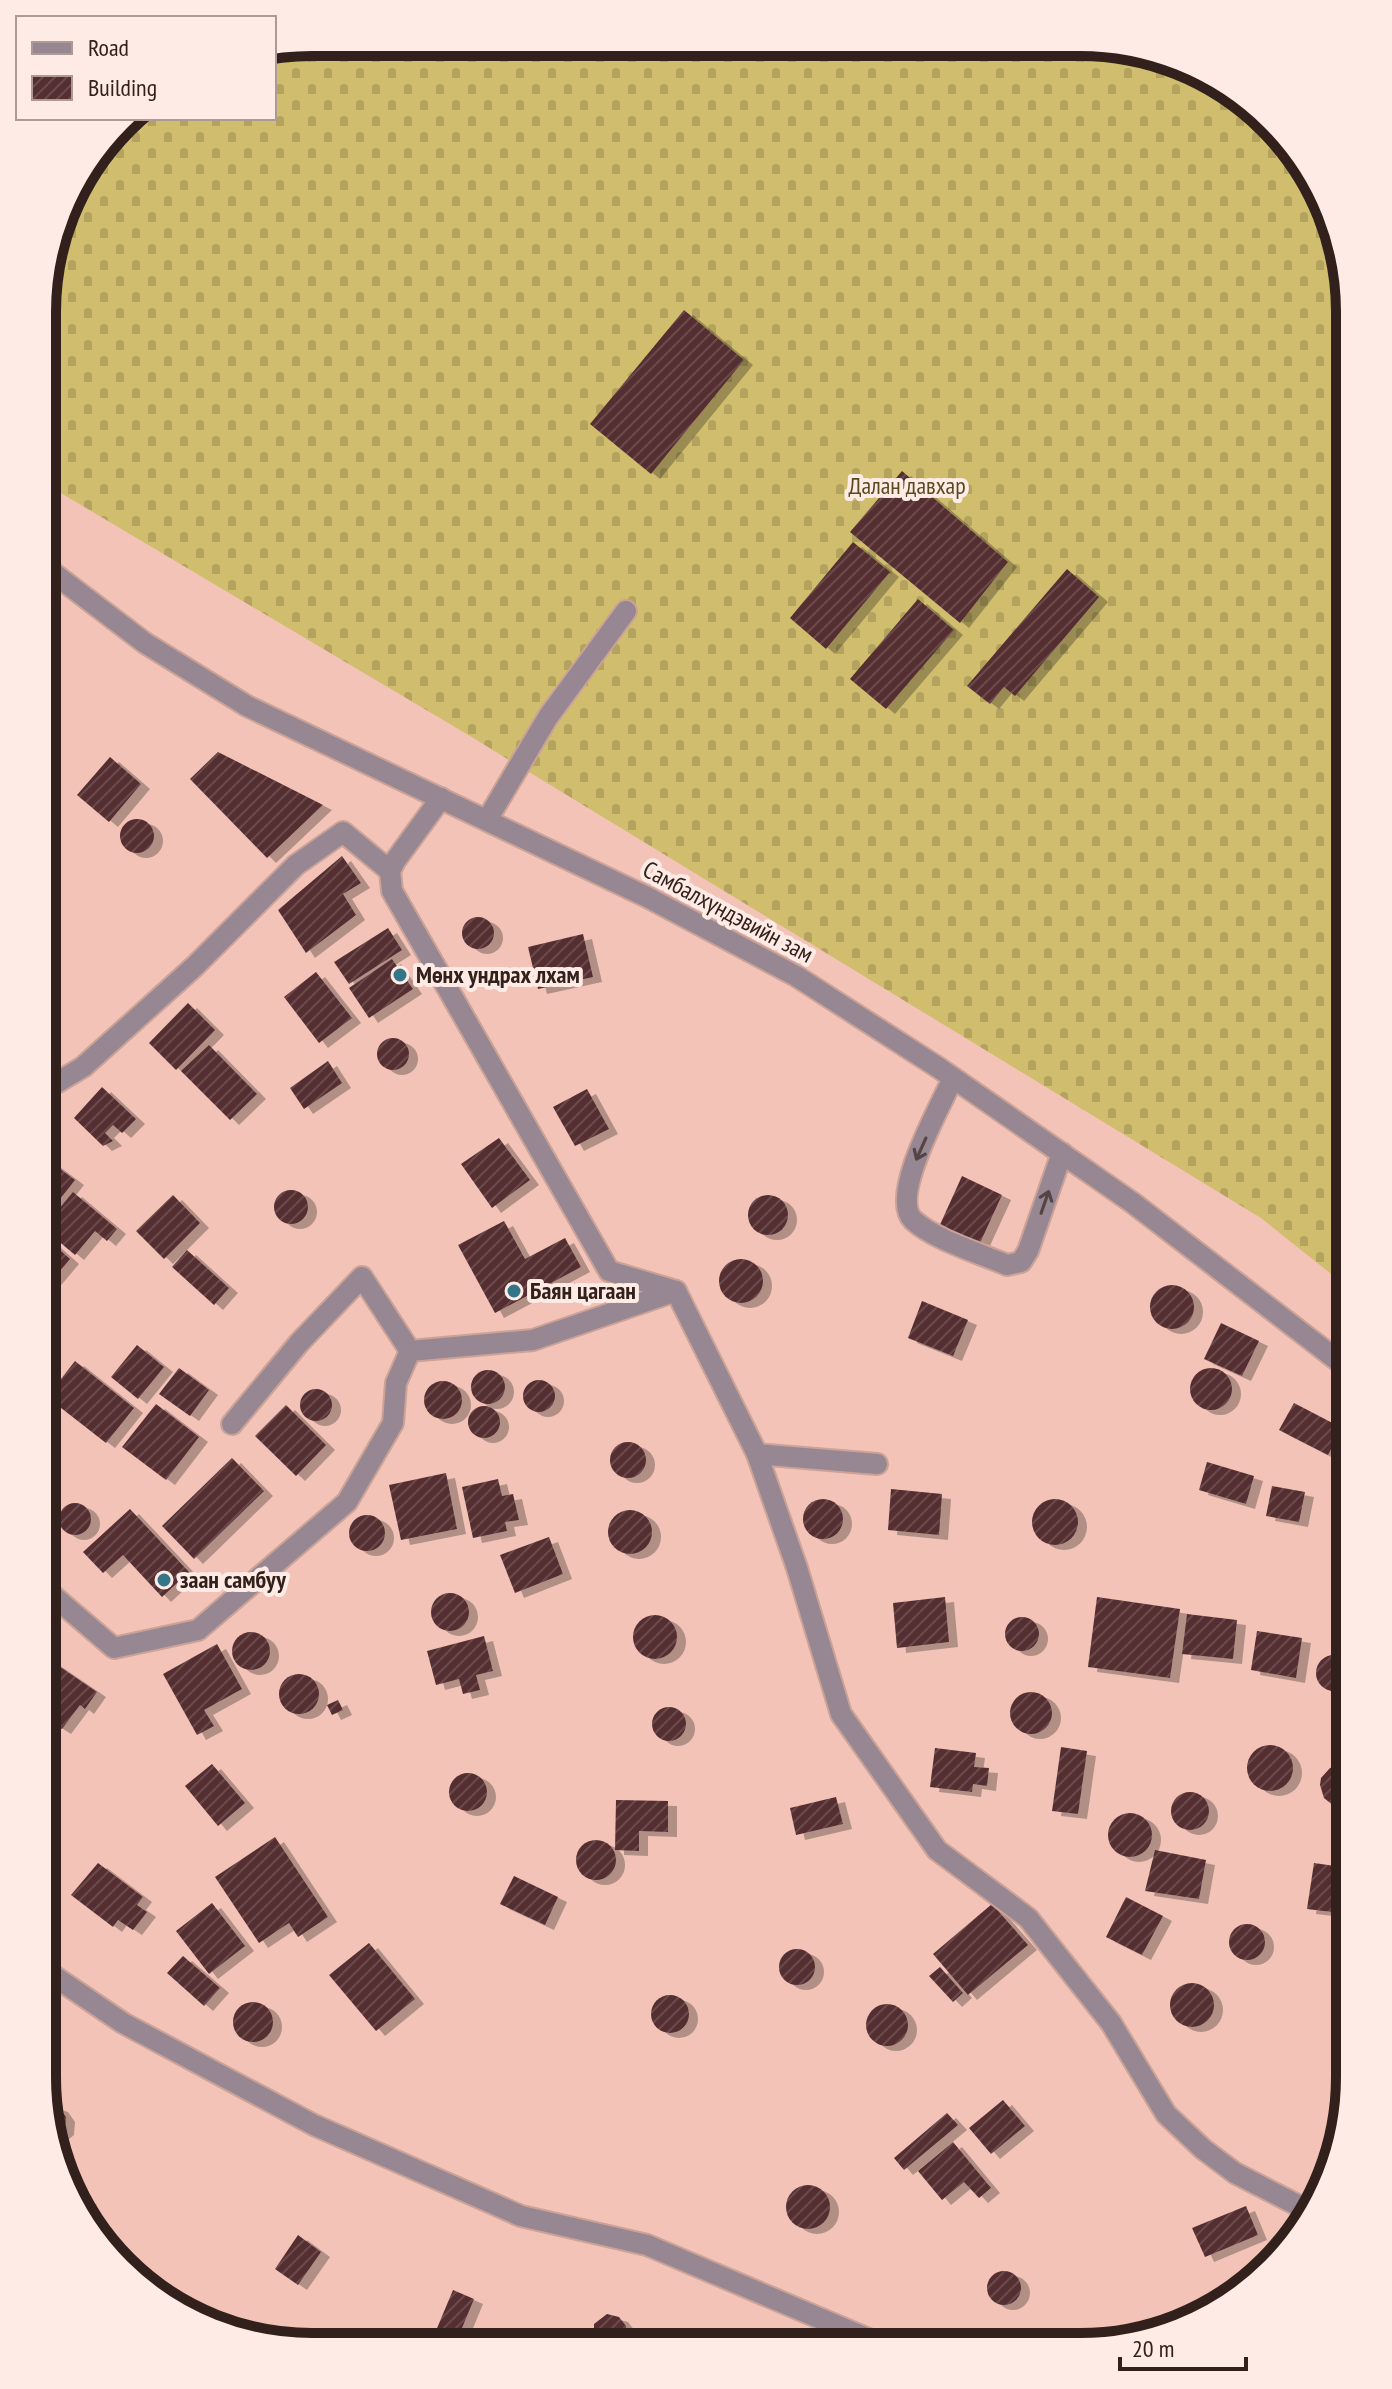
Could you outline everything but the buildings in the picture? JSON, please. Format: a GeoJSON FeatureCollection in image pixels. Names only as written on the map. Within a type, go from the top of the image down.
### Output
{"type":"FeatureCollection","features":[{"type":"Feature","properties":{"kind":"street","name":"Самбалхүндэвийн зам"},"geometry":{"type":"LineString","coordinates":[[56,575],[145,643],[247,706],[647,897],[796,976],[1062,1153],[1169,1230],[1335,1359]]}},
{"type":"Feature","properties":{"kind":"street"},"geometry":{"type":"LineString","coordinates":[[487,820],[548,717],[626,611]]}},
{"type":"Feature","properties":{"kind":"street"},"geometry":{"type":"LineString","coordinates":[[441,798],[390,871],[392,891],[609,1271],[676,1291],[757,1454],[797,1568],[841,1714],[937,1850],[1028,1918],[1111,2023],[1166,2114],[1203,2149],[1235,2173],[1301,2207]]}},
{"type":"Feature","properties":{"kind":"street"},"geometry":{"type":"LineString","coordinates":[[56,1083],[83,1067],[195,966],[296,865],[343,832],[390,871]]}},
{"type":"Feature","properties":{"kind":"street"},"geometry":{"type":"LineString","coordinates":[[953,1078],[909,1177],[905,1205],[910,1218],[929,1231],[1007,1265],[1021,1262],[1028,1251],[1062,1153]]}},
{"type":"Feature","properties":{"kind":"street"},"geometry":{"type":"LineString","coordinates":[[232,1424],[299,1343],[362,1277],[410,1351]]}},
{"type":"Feature","properties":{"kind":"street"},"geometry":{"type":"LineString","coordinates":[[410,1351],[533,1340],[676,1291]]}},
{"type":"Feature","properties":{"kind":"street"},"geometry":{"type":"LineString","coordinates":[[56,1598],[114,1648],[198,1630],[347,1502],[393,1423],[396,1383],[410,1351]]}},
{"type":"Feature","properties":{"kind":"street"},"geometry":{"type":"LineString","coordinates":[[757,1454],[877,1464]]}},
{"type":"Feature","properties":{"kind":"street"},"geometry":{"type":"LineString","coordinates":[[56,1978],[123,2023],[314,2125],[521,2216],[647,2245],[854,2333]]}},
{"type":"Feature","properties":{"kind":"green space","name":"Далан давхар"},"geometry":{"type":"Polygon","coordinates":[[[312,56],[1080,56],[1113,58],[1146,65],[1178,75],[1208,90],[1261,131],[1302,184],[1317,214],[1327,246],[1335,295],[1335,1277],[1261,1218],[465,733],[56,490],[56,312],[58,279],[65,246],[75,214],[90,184],[120,143],[143,120],[276,120],[276,59],[312,56]]]}},
{"type":"Feature","properties":{"kind":"place","name":"Мөнх ундрах лхам"},"geometry":{"type":"Point","coordinates":[400,975]}},
{"type":"Feature","properties":{"kind":"place","name":"Баян цагаан"},"geometry":{"type":"Point","coordinates":[514,1291]}},
{"type":"Feature","properties":{"kind":"place","name":"заан самбуу"},"geometry":{"type":"Point","coordinates":[164,1580]}}]}
